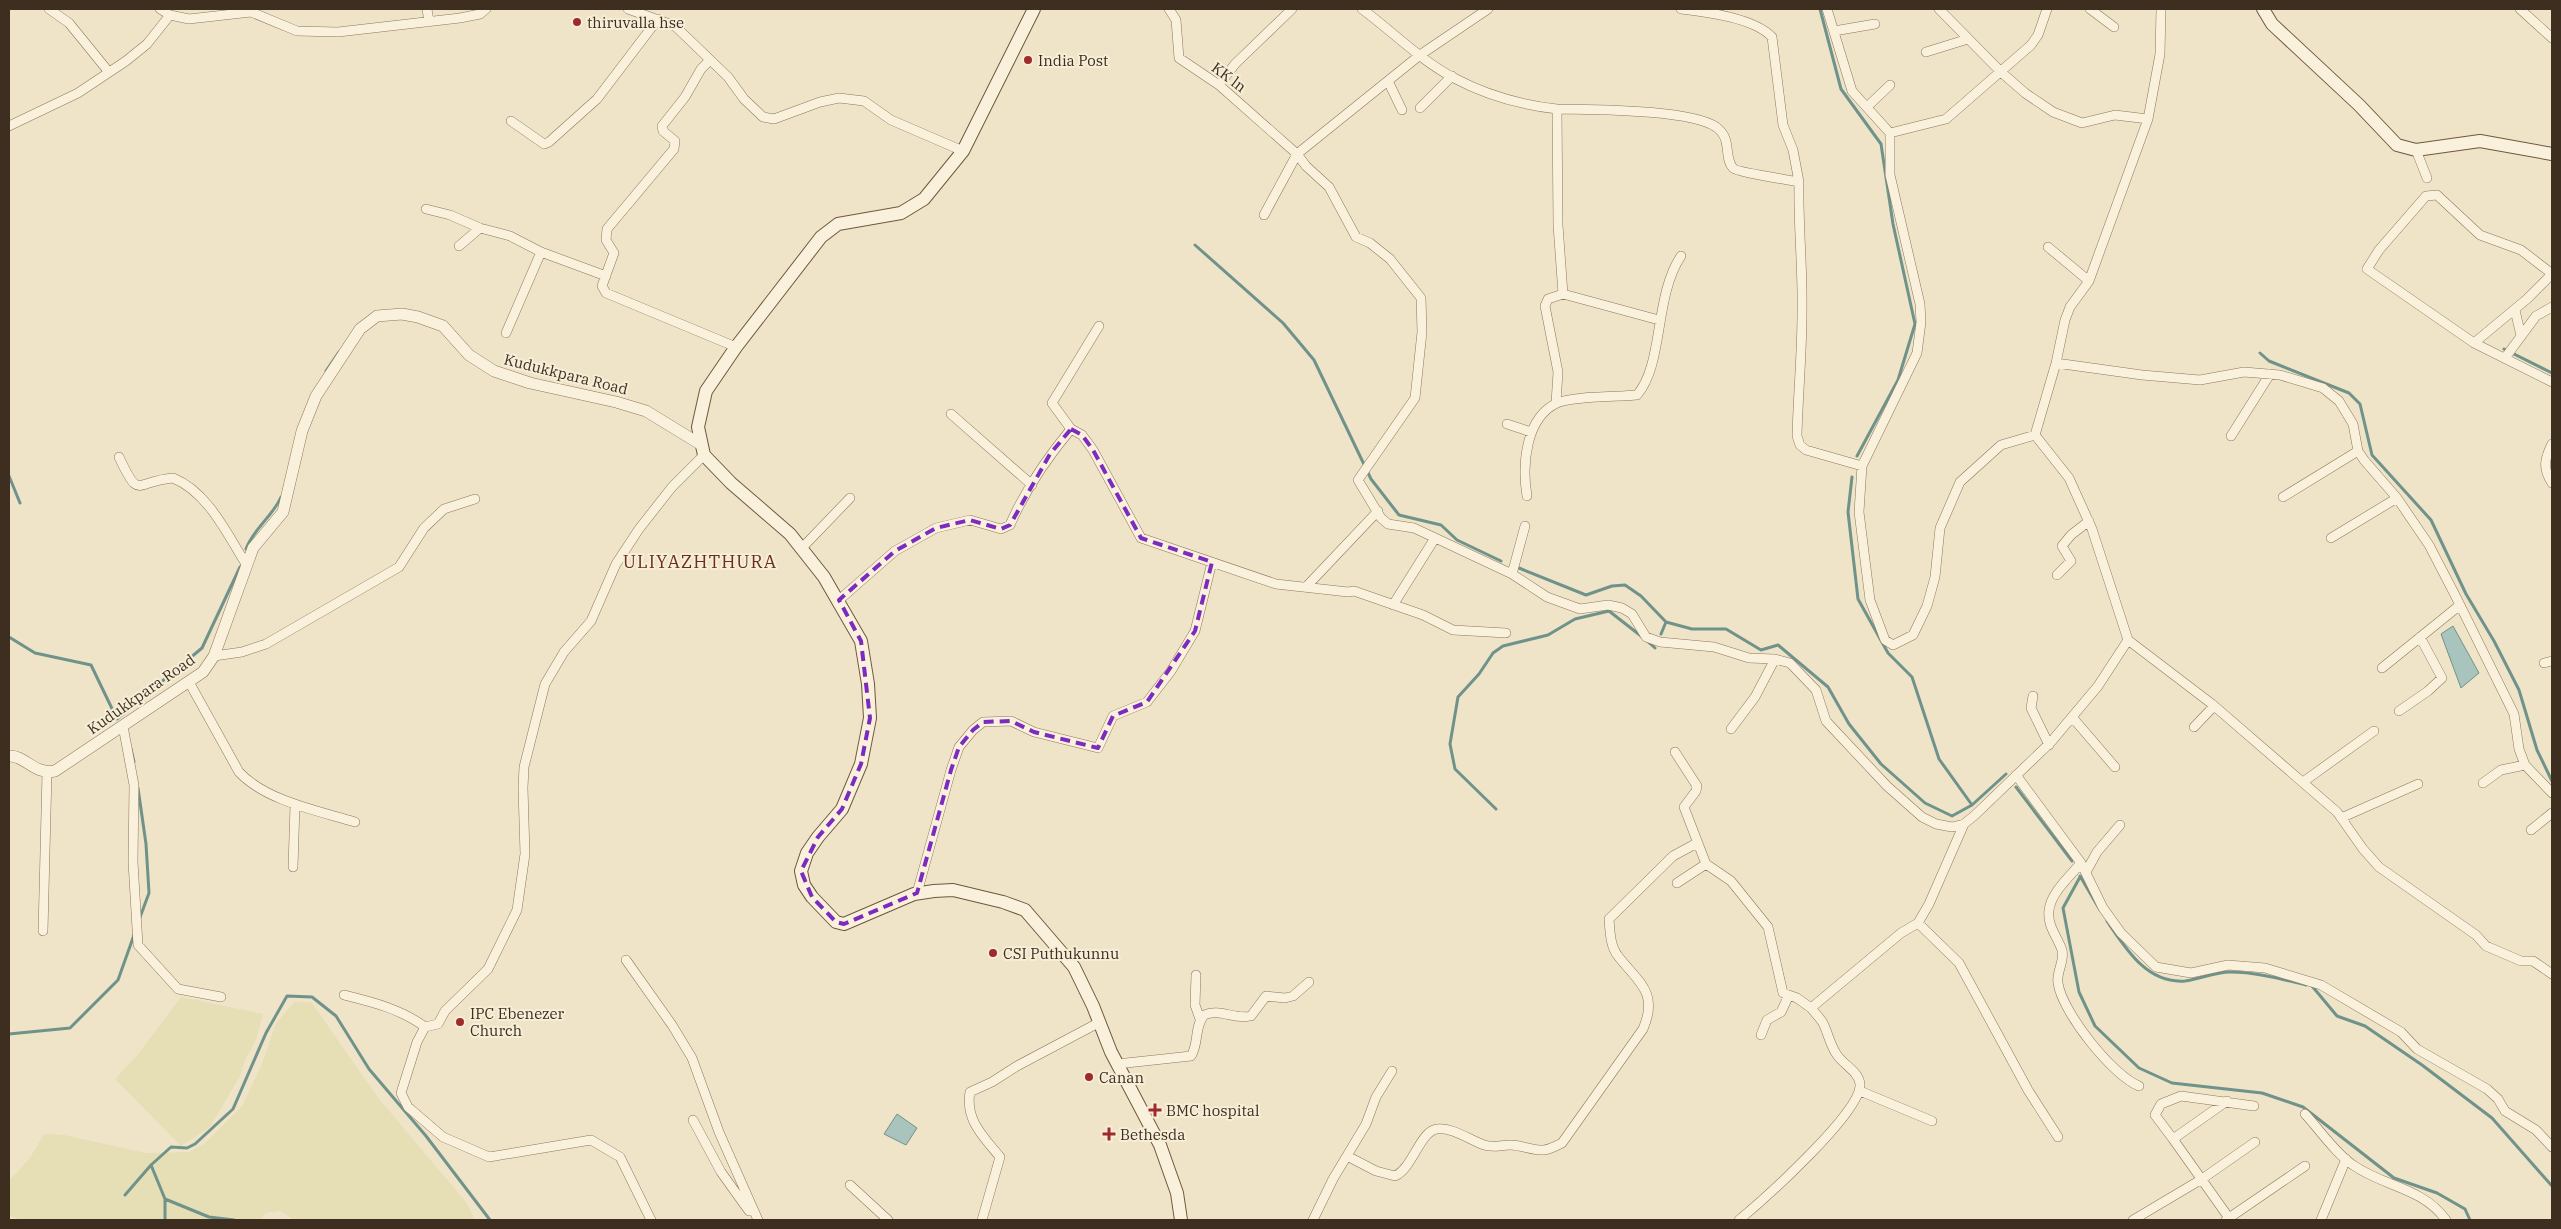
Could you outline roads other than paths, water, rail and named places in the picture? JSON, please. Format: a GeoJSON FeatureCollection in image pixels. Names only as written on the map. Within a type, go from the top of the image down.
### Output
{"type":"FeatureCollection","features":[{"type":"Feature","properties":{"kind":"main road"},"geometry":{"type":"LineString","coordinates":[[1034,9],[963,151],[924,199],[901,213],[838,224],[821,237],[736,347],[706,391],[698,427],[702,449],[731,483],[790,534],[839,600],[861,641],[868,684],[870,718],[861,764],[842,810],[807,853],[801,870],[804,885],[823,910],[836,922],[844,924],[851,923],[894,901],[917,893],[953,890],[1003,902],[1025,910],[1074,966],[1117,1064],[1160,1145],[1177,1193],[1181,1220]]}},
{"type":"Feature","properties":{"kind":"main road"},"geometry":{"type":"LineString","coordinates":[[2263,9],[2272,24],[2359,105],[2397,145],[2416,150],[2480,141],[2552,154]]}},
{"type":"Feature","properties":{"kind":"street"},"geometry":{"type":"LineString","coordinates":[[49,9],[69,23],[108,71]]}},
{"type":"Feature","properties":{"kind":"street"},"geometry":{"type":"LineString","coordinates":[[160,9],[170,15],[189,19],[251,10],[297,31],[338,32],[429,22],[480,14],[486,9]]}},
{"type":"Feature","properties":{"kind":"street"},"geometry":{"type":"LineString","coordinates":[[427,9],[429,22]]}},
{"type":"Feature","properties":{"kind":"street"},"geometry":{"type":"LineString","coordinates":[[628,9],[654,14],[675,26],[709,61],[728,77],[744,99],[763,117],[774,118],[839,98],[864,101],[892,120],[963,151]]}},
{"type":"Feature","properties":{"kind":"street","name":"KK ln"},"geometry":{"type":"LineString","coordinates":[[1169,9],[1176,20],[1179,58],[1219,85],[1297,154],[1306,166],[1329,186],[1356,237],[1370,243],[1390,259],[1421,298],[1422,332],[1414,398],[1358,480],[1378,511]]}},
{"type":"Feature","properties":{"kind":"street"},"geometry":{"type":"LineString","coordinates":[[1219,85],[1235,64],[1292,9]]}},
{"type":"Feature","properties":{"kind":"street"},"geometry":{"type":"LineString","coordinates":[[1362,9],[1420,55],[1452,76],[1502,98],[1531,106],[1666,114],[1701,121],[1716,127],[1725,137],[1729,163],[1733,170],[1740,173],[1756,173],[1799,182]]}},
{"type":"Feature","properties":{"kind":"street"},"geometry":{"type":"LineString","coordinates":[[1264,215],[1297,154],[1420,55],[1488,9]]}},
{"type":"Feature","properties":{"kind":"street"},"geometry":{"type":"LineString","coordinates":[[1681,9],[1737,20],[1764,29],[1772,37],[1782,125],[1793,150],[1799,182],[1798,212],[1802,233],[1802,314],[1797,436],[1800,445],[1806,450],[1862,466]]}},
{"type":"Feature","properties":{"kind":"street"},"geometry":{"type":"LineString","coordinates":[[1827,9],[1852,91],[1890,133],[1890,175],[1920,304],[1921,322],[1917,352],[1862,466],[1859,512],[1870,600],[1885,640],[1892,645],[1913,635],[1927,606],[1935,577],[1940,528],[1960,482],[2001,445],[2035,435]]}},
{"type":"Feature","properties":{"kind":"street"},"geometry":{"type":"LineString","coordinates":[[1938,9],[2002,72],[2048,109],[2075,122],[2082,123],[2115,115],[2148,119]]}},
{"type":"Feature","properties":{"kind":"street"},"geometry":{"type":"LineString","coordinates":[[1890,133],[1946,119],[2032,45],[2038,35],[2047,9]]}},
{"type":"Feature","properties":{"kind":"street"},"geometry":{"type":"LineString","coordinates":[[2090,9],[2114,27]]}},
{"type":"Feature","properties":{"kind":"street"},"geometry":{"type":"LineString","coordinates":[[2035,435],[2056,363],[2067,314],[2089,281],[2148,119],[2160,54],[2160,9]]}},
{"type":"Feature","properties":{"kind":"street"},"geometry":{"type":"LineString","coordinates":[[2520,9],[2552,38]]}},
{"type":"Feature","properties":{"kind":"street"},"geometry":{"type":"LineString","coordinates":[[511,121],[544,144],[550,142],[597,99],[654,14]]}},
{"type":"Feature","properties":{"kind":"street"},"geometry":{"type":"LineString","coordinates":[[9,126],[78,93],[108,71],[126,61],[147,44],[170,15]]}},
{"type":"Feature","properties":{"kind":"street"},"geometry":{"type":"LineString","coordinates":[[1834,31],[1875,24]]}},
{"type":"Feature","properties":{"kind":"street"},"geometry":{"type":"LineString","coordinates":[[1926,52],[1968,39]]}},
{"type":"Feature","properties":{"kind":"street"},"geometry":{"type":"LineString","coordinates":[[709,61],[701,69],[685,96],[662,126],[663,131],[675,141],[674,149],[607,229],[606,240],[614,253],[602,286],[606,293],[736,347]]}},
{"type":"Feature","properties":{"kind":"street"},"geometry":{"type":"LineString","coordinates":[[1420,108],[1452,76]]}},
{"type":"Feature","properties":{"kind":"street"},"geometry":{"type":"LineString","coordinates":[[1388,81],[1402,110]]}},
{"type":"Feature","properties":{"kind":"street"},"geometry":{"type":"LineString","coordinates":[[1867,107],[1890,85]]}},
{"type":"Feature","properties":{"kind":"street"},"geometry":{"type":"LineString","coordinates":[[1557,108],[1558,225],[1563,294]]}},
{"type":"Feature","properties":{"kind":"street"},"geometry":{"type":"LineString","coordinates":[[2416,150],[2428,178]]}},
{"type":"Feature","properties":{"kind":"street"},"geometry":{"type":"LineString","coordinates":[[2474,343],[2515,310],[2552,274],[2521,250],[2480,235],[2437,195],[2426,196],[2379,250],[2366,269],[2474,343],[2552,382]]}},
{"type":"Feature","properties":{"kind":"street"},"geometry":{"type":"LineString","coordinates":[[426,209],[450,215],[480,228],[510,236],[541,252],[606,276]]}},
{"type":"Feature","properties":{"kind":"street"},"geometry":{"type":"LineString","coordinates":[[459,246],[480,228]]}},
{"type":"Feature","properties":{"kind":"street"},"geometry":{"type":"LineString","coordinates":[[2048,247],[2089,281]]}},
{"type":"Feature","properties":{"kind":"street"},"geometry":{"type":"LineString","coordinates":[[506,333],[541,252]]}},
{"type":"Feature","properties":{"kind":"street"},"geometry":{"type":"LineString","coordinates":[[1527,496],[1523,473],[1531,432],[1540,415],[1556,403],[1637,395],[1642,390],[1652,359],[1667,281],[1680,256]]}},
{"type":"Feature","properties":{"kind":"street"},"geometry":{"type":"LineString","coordinates":[[1556,403],[1558,372],[1545,306],[1548,299],[1563,294],[1659,320]]}},
{"type":"Feature","properties":{"kind":"street"},"geometry":{"type":"LineString","coordinates":[[2505,358],[2536,316],[2552,307]]}},
{"type":"Feature","properties":{"kind":"street"},"geometry":{"type":"LineString","coordinates":[[2515,310],[2521,336]]}},
{"type":"Feature","properties":{"kind":"street","name":"Kudukkpara Road"},"geometry":{"type":"LineString","coordinates":[[47,773],[55,772],[203,672],[214,656],[253,548],[283,512],[302,431],[316,396],[360,329],[376,316],[402,314],[418,317],[443,326],[470,355],[494,371],[530,383],[616,402],[646,411],[702,449]]}},
{"type":"Feature","properties":{"kind":"street"},"geometry":{"type":"LineString","coordinates":[[1099,326],[1052,402],[1071,429],[1082,435],[1093,450],[1141,538],[1276,584],[1348,592],[1354,591],[1423,615],[1453,630],[1506,634]]}},
{"type":"Feature","properties":{"kind":"street"},"geometry":{"type":"LineString","coordinates":[[2056,363],[2142,375],[2200,380],[2244,372],[2280,375],[2323,388],[2339,401],[2353,424],[2358,451],[2397,498],[2429,545],[2460,605],[2514,714],[2519,749],[2525,765],[2552,793]]}},
{"type":"Feature","properties":{"kind":"street"},"geometry":{"type":"LineString","coordinates":[[2231,436],[2270,374]]}},
{"type":"Feature","properties":{"kind":"street"},"geometry":{"type":"LineString","coordinates":[[951,414],[1032,485]]}},
{"type":"Feature","properties":{"kind":"street"},"geometry":{"type":"LineString","coordinates":[[1507,424],[1531,432]]}},
{"type":"Feature","properties":{"kind":"street"},"geometry":{"type":"LineString","coordinates":[[839,600],[895,551],[936,528],[970,520],[1001,529],[1010,525],[1050,454],[1071,429]]}},
{"type":"Feature","properties":{"kind":"street"},"geometry":{"type":"LineString","coordinates":[[2035,435],[2069,478],[2088,521],[2128,640],[2214,706],[2303,782],[2341,818],[2363,849],[2386,872],[2476,935],[2486,946],[2521,961],[2532,962],[2552,974]]}},
{"type":"Feature","properties":{"kind":"street"},"geometry":{"type":"LineString","coordinates":[[2552,444],[2545,469],[2552,483]]}},
{"type":"Feature","properties":{"kind":"street"},"geometry":{"type":"LineString","coordinates":[[424,1027],[438,1024],[445,1011],[473,987],[488,969],[517,910],[525,854],[522,788],[524,767],[545,684],[564,652],[591,621],[616,564],[639,529],[702,449]]}},
{"type":"Feature","properties":{"kind":"street"},"geometry":{"type":"LineString","coordinates":[[2283,497],[2358,451]]}},
{"type":"Feature","properties":{"kind":"street"},"geometry":{"type":"LineString","coordinates":[[119,457],[131,482],[138,486],[173,478],[195,491],[211,509],[246,564]]}},
{"type":"Feature","properties":{"kind":"street"},"geometry":{"type":"LineString","coordinates":[[801,549],[850,498]]}},
{"type":"Feature","properties":{"kind":"street"},"geometry":{"type":"LineString","coordinates":[[2331,538],[2397,498]]}},
{"type":"Feature","properties":{"kind":"street"},"geometry":{"type":"LineString","coordinates":[[214,656],[242,652],[266,644],[383,576],[398,566],[424,528],[444,509],[475,499]]}},
{"type":"Feature","properties":{"kind":"street"},"geometry":{"type":"LineString","coordinates":[[1306,587],[1378,511],[1381,518],[1388,524],[1414,528],[1512,574],[1547,597],[1580,609],[1608,605],[1622,608],[1632,614],[1646,637],[1660,642],[1714,648],[1749,658],[1775,659],[1790,663],[1816,690],[1826,721],[1887,786],[1922,817],[1936,824],[1952,826],[1964,824]]}},
{"type":"Feature","properties":{"kind":"street"},"geometry":{"type":"LineString","coordinates":[[2057,575],[2071,561],[2062,546],[2071,534],[2088,521]]}},
{"type":"Feature","properties":{"kind":"street"},"geometry":{"type":"LineString","coordinates":[[1512,574],[1525,526]]}},
{"type":"Feature","properties":{"kind":"street"},"geometry":{"type":"LineString","coordinates":[[1393,605],[1435,538]]}},
{"type":"Feature","properties":{"kind":"street"},"geometry":{"type":"LineString","coordinates":[[917,893],[951,770],[960,747],[973,730],[983,722],[996,720],[1011,721],[1034,732],[1098,748],[1113,716],[1147,702],[1170,671],[1195,631],[1212,562]]}},
{"type":"Feature","properties":{"kind":"street"},"geometry":{"type":"LineString","coordinates":[[2382,668],[2460,605]]}},
{"type":"Feature","properties":{"kind":"street"},"geometry":{"type":"LineString","coordinates":[[2399,711],[2428,691],[2442,678],[2420,637]]}},
{"type":"Feature","properties":{"kind":"street"},"geometry":{"type":"LineString","coordinates":[[1811,1008],[1894,938],[1918,923],[1929,904],[1964,824],[2049,745],[2098,686],[2128,640]]}},
{"type":"Feature","properties":{"kind":"street"},"geometry":{"type":"LineString","coordinates":[[1732,729],[1755,697],[1775,659]]}},
{"type":"Feature","properties":{"kind":"street"},"geometry":{"type":"LineString","coordinates":[[189,682],[240,772],[248,781],[294,804],[355,822]]}},
{"type":"Feature","properties":{"kind":"street"},"geometry":{"type":"LineString","coordinates":[[2033,696],[2031,708],[2049,745]]}},
{"type":"Feature","properties":{"kind":"street"},"geometry":{"type":"LineString","coordinates":[[2194,727],[2214,706]]}},
{"type":"Feature","properties":{"kind":"street"},"geometry":{"type":"LineString","coordinates":[[2072,717],[2115,767]]}},
{"type":"Feature","properties":{"kind":"street"},"geometry":{"type":"LineString","coordinates":[[123,726],[134,785],[133,862],[138,945],[178,989],[221,997]]}},
{"type":"Feature","properties":{"kind":"street"},"geometry":{"type":"LineString","coordinates":[[2303,782],[2374,731]]}},
{"type":"Feature","properties":{"kind":"street"},"geometry":{"type":"LineString","coordinates":[[1675,752],[1697,786],[1696,791],[1686,801],[1684,806],[1706,864],[1731,881],[1768,927],[1784,993],[1811,1008],[1823,1022],[1837,1056],[1858,1077],[1860,1091],[1848,1112],[1829,1133],[1780,1185],[1740,1220]]}},
{"type":"Feature","properties":{"kind":"street"},"geometry":{"type":"LineString","coordinates":[[9,756],[14,756],[37,770],[47,773],[42,931]]}},
{"type":"Feature","properties":{"kind":"street"},"geometry":{"type":"LineString","coordinates":[[2483,783],[2501,770],[2525,765]]}},
{"type":"Feature","properties":{"kind":"street"},"geometry":{"type":"LineString","coordinates":[[2016,775],[2086,872],[2103,908],[2121,932],[2156,967],[2191,973],[2228,965],[2265,968],[2321,985],[2401,1032],[2417,1049],[2487,1089],[2498,1099],[2505,1111],[2536,1130],[2551,1142]]}},
{"type":"Feature","properties":{"kind":"street"},"geometry":{"type":"LineString","coordinates":[[2341,818],[2418,784]]}},
{"type":"Feature","properties":{"kind":"street"},"geometry":{"type":"LineString","coordinates":[[293,867],[294,804]]}},
{"type":"Feature","properties":{"kind":"street"},"geometry":{"type":"LineString","coordinates":[[2531,830],[2552,813]]}},
{"type":"Feature","properties":{"kind":"street"},"geometry":{"type":"LineString","coordinates":[[2086,872],[2097,852],[2120,825]]}},
{"type":"Feature","properties":{"kind":"street"},"geometry":{"type":"LineString","coordinates":[[1349,1157],[1376,1171],[1395,1176],[1406,1168],[1429,1132],[1436,1129],[1447,1130],[1486,1146],[1495,1147],[1510,1145],[1542,1150],[1552,1148],[1562,1142],[1643,1029],[1649,1015],[1649,998],[1636,975],[1617,955],[1610,936],[1609,919],[1673,856],[1697,843]]}},
{"type":"Feature","properties":{"kind":"street"},"geometry":{"type":"LineString","coordinates":[[2080,863],[2061,887],[2049,908],[2052,932],[2062,950],[2058,984],[2073,1016],[2091,1041],[2112,1066],[2131,1083],[2138,1086]]}},
{"type":"Feature","properties":{"kind":"street"},"geometry":{"type":"LineString","coordinates":[[1677,883],[1706,864]]}},
{"type":"Feature","properties":{"kind":"street"},"geometry":{"type":"LineString","coordinates":[[1918,923],[1959,963],[2028,1090],[2058,1137]]}},
{"type":"Feature","properties":{"kind":"street"},"geometry":{"type":"LineString","coordinates":[[626,960],[672,1025],[692,1058],[718,1132],[758,1220]]}},
{"type":"Feature","properties":{"kind":"street"},"geometry":{"type":"LineString","coordinates":[[1117,1064],[1191,1056],[1195,1048],[1200,1019],[1195,1005],[1196,975]]}},
{"type":"Feature","properties":{"kind":"street"},"geometry":{"type":"LineString","coordinates":[[1200,1019],[1210,1012],[1251,1016],[1266,996],[1285,998],[1293,996],[1309,982]]}},
{"type":"Feature","properties":{"kind":"street"},"geometry":{"type":"LineString","coordinates":[[344,995],[399,1011],[412,1017],[424,1027]]}},
{"type":"Feature","properties":{"kind":"street"},"geometry":{"type":"LineString","coordinates":[[1761,1036],[1767,1020],[1780,1012],[1789,995]]}},
{"type":"Feature","properties":{"kind":"street"},"geometry":{"type":"LineString","coordinates":[[982,1220],[1000,1157],[976,1128],[968,1106],[970,1092],[992,1082],[1017,1066],[1100,1022]]}},
{"type":"Feature","properties":{"kind":"street"},"geometry":{"type":"LineString","coordinates":[[424,1027],[417,1042],[401,1093],[408,1107],[425,1124],[443,1137],[490,1157],[591,1140],[620,1157],[651,1220]]}},
{"type":"Feature","properties":{"kind":"street"},"geometry":{"type":"LineString","coordinates":[[1313,1220],[1333,1179],[1349,1157],[1366,1124],[1376,1097],[1392,1071]]}},
{"type":"Feature","properties":{"kind":"street"},"geometry":{"type":"LineString","coordinates":[[1860,1091],[1932,1121]]}},
{"type":"Feature","properties":{"kind":"street"},"geometry":{"type":"LineString","coordinates":[[2254,1106],[2181,1096],[2161,1104],[2155,1115],[2202,1179],[2227,1219],[2305,1166]]}},
{"type":"Feature","properties":{"kind":"street"},"geometry":{"type":"LineString","coordinates":[[2173,1139],[2227,1101]]}},
{"type":"Feature","properties":{"kind":"street"},"geometry":{"type":"LineString","coordinates":[[2305,1114],[2352,1165],[2422,1198],[2435,1206],[2446,1220]]}},
{"type":"Feature","properties":{"kind":"street"},"geometry":{"type":"LineString","coordinates":[[693,1120],[721,1172],[740,1201],[758,1220]]}},
{"type":"Feature","properties":{"kind":"street"},"geometry":{"type":"LineString","coordinates":[[2133,1220],[2202,1179],[2255,1142]]}},
{"type":"Feature","properties":{"kind":"street"},"geometry":{"type":"LineString","coordinates":[[2321,1220],[2346,1159]]}},
{"type":"Feature","properties":{"kind":"street"},"geometry":{"type":"LineString","coordinates":[[850,1185],[888,1220]]}},
{"type":"Feature","properties":{"kind":"water"},"geometry":{"type":"Polygon","coordinates":[[[2453,626],[2479,673],[2461,688],[2441,634],[2453,626]]]}},
{"type":"Feature","properties":{"kind":"water"},"geometry":{"type":"Polygon","coordinates":[[[897,1114],[917,1128],[906,1145],[884,1134],[897,1114]]]}},
{"type":"Feature","properties":{"kind":"waterway"},"geometry":{"type":"LineString","coordinates":[[1820,9],[1841,89],[1881,144],[1893,224],[1915,324],[1898,380],[1857,456]]}},
{"type":"Feature","properties":{"kind":"waterway"},"geometry":{"type":"LineString","coordinates":[[1195,245],[1283,323],[1314,360],[1371,479],[1399,515],[1441,525],[1457,540],[1501,561]]}},
{"type":"Feature","properties":{"kind":"waterway"},"geometry":{"type":"LineString","coordinates":[[2504,349],[2552,373]]}},
{"type":"Feature","properties":{"kind":"waterway"},"geometry":{"type":"LineString","coordinates":[[326,371],[339,352]]}},
{"type":"Feature","properties":{"kind":"waterway"},"geometry":{"type":"LineString","coordinates":[[2260,353],[2269,361],[2349,393],[2360,404],[2372,455],[2431,520],[2466,594],[2494,641],[2519,690],[2537,750],[2552,781]]}},
{"type":"Feature","properties":{"kind":"waterway"},"geometry":{"type":"LineString","coordinates":[[9,476],[20,503]]}},
{"type":"Feature","properties":{"kind":"waterway"},"geometry":{"type":"LineString","coordinates":[[1852,477],[1848,512],[1858,599],[1888,653],[1912,677],[1939,759],[1972,805]]}},
{"type":"Feature","properties":{"kind":"waterway"},"geometry":{"type":"LineString","coordinates":[[246,549],[253,535],[281,497]]}},
{"type":"Feature","properties":{"kind":"waterway"},"geometry":{"type":"LineString","coordinates":[[9,637],[35,653],[91,665],[117,719],[202,648],[240,567]]}},
{"type":"Feature","properties":{"kind":"waterway"},"geometry":{"type":"LineString","coordinates":[[1519,568],[1586,595],[1612,586],[1625,585],[1641,596],[1666,622],[1692,629],[1726,629],[1761,650],[1778,645],[1828,687],[1849,724],[1881,764],[1925,803],[1952,816],[1972,805],[2006,774]]}},
{"type":"Feature","properties":{"kind":"waterway"},"geometry":{"type":"LineString","coordinates":[[1496,809],[1455,769],[1450,744],[1458,697],[1479,674],[1493,653],[1503,646],[1548,635],[1575,619],[1609,611],[1641,636]]}},
{"type":"Feature","properties":{"kind":"waterway"},"geometry":{"type":"LineString","coordinates":[[1661,634],[1666,622]]}},
{"type":"Feature","properties":{"kind":"waterway"},"geometry":{"type":"LineString","coordinates":[[1646,640],[1655,648]]}},
{"type":"Feature","properties":{"kind":"waterway"},"geometry":{"type":"LineString","coordinates":[[131,749],[134,762]]}},
{"type":"Feature","properties":{"kind":"waterway"},"geometry":{"type":"LineString","coordinates":[[2016,787],[2072,861]]}},
{"type":"Feature","properties":{"kind":"waterway"},"geometry":{"type":"LineString","coordinates":[[138,788],[146,844],[149,893],[139,920]]}},
{"type":"Feature","properties":{"kind":"waterway"},"geometry":{"type":"LineString","coordinates":[[2080,876],[2100,910]]}},
{"type":"Feature","properties":{"kind":"waterway"},"geometry":{"type":"LineString","coordinates":[[2080,877],[2063,908],[2079,992],[2095,1026],[2139,1068],[2172,1083],[2262,1093],[2303,1107],[2394,1178],[2437,1193],[2465,1209],[2470,1220]]}},
{"type":"Feature","properties":{"kind":"waterway"},"geometry":{"type":"LineString","coordinates":[[2107,921],[2139,963],[2159,977],[2185,981],[2219,973],[2239,972],[2268,976],[2306,985]]}},
{"type":"Feature","properties":{"kind":"waterway"},"geometry":{"type":"LineString","coordinates":[[9,1034],[70,1028],[118,980],[134,935]]}},
{"type":"Feature","properties":{"kind":"waterway"},"geometry":{"type":"LineString","coordinates":[[2312,986],[2337,1016],[2365,1026],[2422,1065],[2492,1118],[2552,1186]]}},
{"type":"Feature","properties":{"kind":"waterway"},"geometry":{"type":"LineString","coordinates":[[125,1195],[151,1165],[171,1147],[187,1148],[195,1144],[233,1109],[266,1033],[287,996],[312,997],[336,1016],[369,1069],[426,1136],[490,1220]]}},
{"type":"Feature","properties":{"kind":"waterway"},"geometry":{"type":"LineString","coordinates":[[151,1165],[165,1199],[209,1217],[234,1220]]}},
{"type":"Feature","properties":{"kind":"waterway"},"geometry":{"type":"LineString","coordinates":[[165,1199],[165,1220]]}},
{"type":"Feature","properties":{"kind":"place","name":"thiruvalla hse"},"geometry":{"type":"Point","coordinates":[577,22]}},
{"type":"Feature","properties":{"kind":"place","name":"India Post"},"geometry":{"type":"Point","coordinates":[1028,60]}},
{"type":"Feature","properties":{"kind":"place","name":"CSI Puthukunnu"},"geometry":{"type":"Point","coordinates":[993,953]}},
{"type":"Feature","properties":{"kind":"place","name":"IPC Ebenezer Church"},"geometry":{"type":"Point","coordinates":[460,1022]}},
{"type":"Feature","properties":{"kind":"place","name":"Canan"},"geometry":{"type":"Point","coordinates":[1089,1077]}},
{"type":"Feature","properties":{"kind":"place","name":"BMC hospital"},"geometry":{"type":"Point","coordinates":[1155,1110]}},
{"type":"Feature","properties":{"kind":"place","name":"Bethesda"},"geometry":{"type":"Point","coordinates":[1109,1134]}},
{"type":"Feature","properties":{"kind":"district","name":"ULIYAZHTHURA"},"geometry":{"type":"Point","coordinates":[700,561]}}]}
